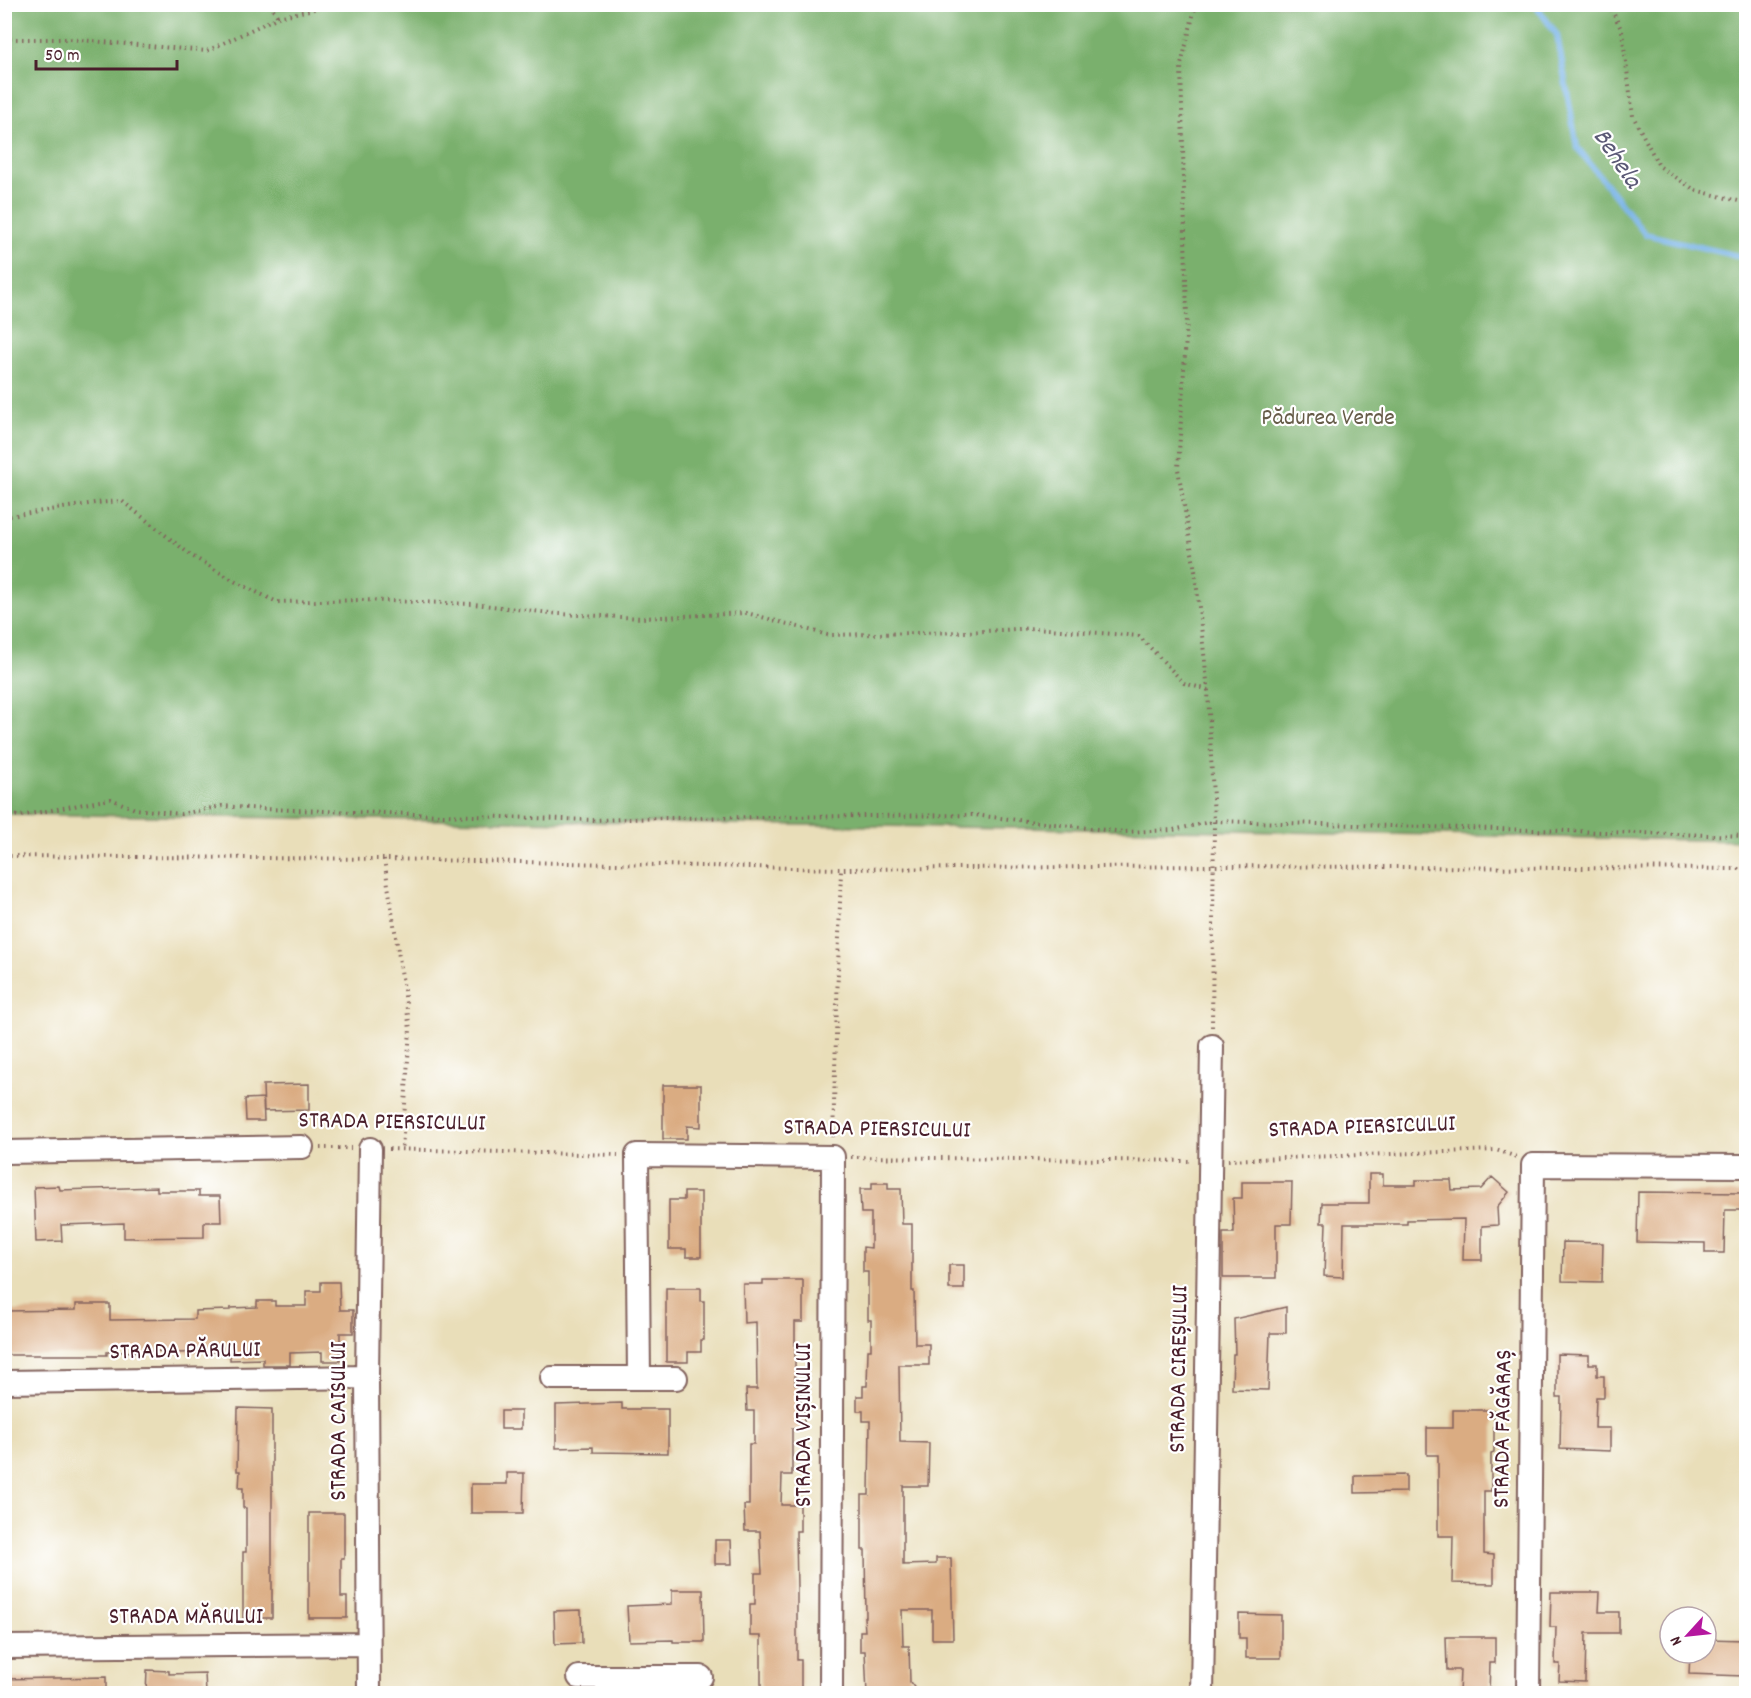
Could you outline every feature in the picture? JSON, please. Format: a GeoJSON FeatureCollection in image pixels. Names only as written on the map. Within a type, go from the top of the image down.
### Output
{"type":"FeatureCollection","features":[{"type":"Feature","properties":{"kind":"street","name":"STRADA CIREȘULUI"},"geometry":{"type":"LineString","coordinates":[[1202,1694],[1212,1046]]}},
{"type":"Feature","properties":{"kind":"street","name":"STRADA PIERSICULUI"},"geometry":{"type":"LineString","coordinates":[[4,1152],[302,1147]]}},
{"type":"Feature","properties":{"kind":"street","name":"STRADA CAISULUI"},"geometry":{"type":"LineString","coordinates":[[369,1694],[367,1377],[370,1149]]}},
{"type":"Feature","properties":{"kind":"street","name":"STRADA PIERSICULUI"},"geometry":{"type":"LineString","coordinates":[[637,1155],[833,1157]]}},
{"type":"Feature","properties":{"kind":"street"},"geometry":{"type":"LineString","coordinates":[[637,1155],[639,1378]]}},
{"type":"Feature","properties":{"kind":"street","name":"STRADA VIȘINULUI"},"geometry":{"type":"LineString","coordinates":[[831,1694],[833,1157]]}},
{"type":"Feature","properties":{"kind":"street"},"geometry":{"type":"LineString","coordinates":[[1533,1165],[1746,1166]]}},
{"type":"Feature","properties":{"kind":"street","name":"STRADA FĂGĂRAȘ"},"geometry":{"type":"LineString","coordinates":[[1528,1694],[1533,1165]]}},
{"type":"Feature","properties":{"kind":"street","name":"STRADA PĂRULUI"},"geometry":{"type":"LineString","coordinates":[[4,1382],[367,1377]]}},
{"type":"Feature","properties":{"kind":"street"},"geometry":{"type":"LineString","coordinates":[[552,1378],[676,1378]]}},
{"type":"Feature","properties":{"kind":"street","name":"STRADA MĂRULUI"},"geometry":{"type":"LineString","coordinates":[[4,1647],[368,1644]]}},
{"type":"Feature","properties":{"kind":"street"},"geometry":{"type":"LineString","coordinates":[[579,1677],[636,1685],[701,1677]]}},
{"type":"Feature","properties":{"kind":"path"},"geometry":{"type":"LineString","coordinates":[[270,4],[278,17]]}},
{"type":"Feature","properties":{"kind":"path"},"geometry":{"type":"LineString","coordinates":[[4,39],[68,39],[207,51],[278,17],[336,4]]}},
{"type":"Feature","properties":{"kind":"path"},"geometry":{"type":"LineString","coordinates":[[1196,4],[1182,65],[1187,320],[1178,469],[1195,571],[1208,690],[1214,821],[1212,1046]]}},
{"type":"Feature","properties":{"kind":"path"},"geometry":{"type":"LineString","coordinates":[[1609,4],[1622,31],[1632,116],[1659,166],[1695,190],[1746,203]]}},
{"type":"Feature","properties":{"kind":"path"},"geometry":{"type":"LineString","coordinates":[[4,517],[122,501],[192,556],[236,582],[277,602],[362,600],[474,604],[559,614],[642,618],[747,613],[828,635],[1035,628],[1119,634],[1138,636],[1184,683],[1208,690]]}},
{"type":"Feature","properties":{"kind":"path"},"geometry":{"type":"LineString","coordinates":[[4,813],[19,816],[111,799],[135,809],[181,814],[222,807],[593,820],[974,815],[1124,831],[1173,830],[1214,821],[1746,836]]}},
{"type":"Feature","properties":{"kind":"path"},"geometry":{"type":"LineString","coordinates":[[4,856],[384,859],[841,868],[1214,866],[1746,869]]}},
{"type":"Feature","properties":{"kind":"path"},"geometry":{"type":"LineString","coordinates":[[384,859],[410,1029],[402,1150]]}},
{"type":"Feature","properties":{"kind":"path"},"geometry":{"type":"LineString","coordinates":[[833,1157],[841,868]]}},
{"type":"Feature","properties":{"kind":"path","name":"STRADA PIERSICULUI"},"geometry":{"type":"LineString","coordinates":[[302,1147],[637,1155]]}},
{"type":"Feature","properties":{"kind":"path","name":"STRADA PIERSICULUI"},"geometry":{"type":"LineString","coordinates":[[833,1157],[1210,1161],[1496,1150],[1514,1155],[1533,1165]]}},
{"type":"Feature","properties":{"kind":"green space","name":"Pădurea Verde"},"geometry":{"type":"Polygon","coordinates":[[[5,4],[1746,5],[1746,841],[1230,831],[5,814],[5,4]]]}},
{"type":"Feature","properties":{"kind":"building"},"geometry":{"type":"Polygon","coordinates":[[[309,1084],[309,1110],[264,1111],[263,1085],[309,1084]]]}},
{"type":"Feature","properties":{"kind":"building"},"geometry":{"type":"Polygon","coordinates":[[[663,1085],[701,1085],[701,1127],[687,1126],[687,1139],[663,1139],[663,1085]]]}},
{"type":"Feature","properties":{"kind":"building"},"geometry":{"type":"Polygon","coordinates":[[[263,1098],[264,1121],[246,1121],[245,1099],[263,1098]]]}},
{"type":"Feature","properties":{"kind":"building"},"geometry":{"type":"Polygon","coordinates":[[[1369,1174],[1383,1174],[1383,1185],[1416,1185],[1416,1180],[1451,1180],[1452,1190],[1481,1189],[1492,1177],[1509,1192],[1497,1207],[1498,1225],[1482,1226],[1482,1260],[1463,1260],[1464,1219],[1407,1220],[1407,1224],[1344,1224],[1343,1277],[1324,1276],[1326,1223],[1321,1223],[1322,1203],[1369,1203],[1369,1174]]]}},
{"type":"Feature","properties":{"kind":"building"},"geometry":{"type":"Polygon","coordinates":[[[1242,1182],[1292,1182],[1291,1224],[1276,1224],[1276,1278],[1223,1278],[1223,1233],[1234,1233],[1233,1198],[1242,1198],[1242,1182]]]}},
{"type":"Feature","properties":{"kind":"building"},"geometry":{"type":"Polygon","coordinates":[[[872,1183],[888,1183],[888,1189],[901,1189],[902,1224],[912,1224],[915,1344],[929,1344],[929,1365],[899,1365],[900,1442],[929,1443],[928,1486],[903,1486],[903,1565],[936,1564],[936,1558],[951,1558],[953,1639],[932,1639],[932,1610],[902,1610],[903,1646],[909,1646],[910,1682],[919,1694],[867,1694],[865,1651],[860,1651],[860,1631],[865,1631],[864,1617],[866,1617],[865,1550],[862,1550],[862,1495],[869,1495],[870,1421],[863,1421],[863,1411],[857,1411],[857,1396],[863,1396],[863,1386],[867,1386],[868,1350],[871,1350],[871,1320],[868,1320],[868,1272],[863,1272],[863,1247],[871,1248],[871,1213],[861,1213],[860,1189],[872,1189],[872,1183]]]}},
{"type":"Feature","properties":{"kind":"building"},"geometry":{"type":"Polygon","coordinates":[[[59,1186],[60,1190],[157,1187],[157,1191],[199,1191],[199,1196],[220,1196],[221,1222],[204,1222],[204,1237],[124,1238],[124,1223],[61,1225],[62,1241],[36,1242],[34,1187],[59,1186]]]}},
{"type":"Feature","properties":{"kind":"building"},"geometry":{"type":"Polygon","coordinates":[[[684,1192],[701,1192],[701,1257],[686,1257],[686,1249],[669,1249],[669,1200],[684,1200],[684,1192]]]}},
{"type":"Feature","properties":{"kind":"building"},"geometry":{"type":"Polygon","coordinates":[[[1638,1192],[1746,1193],[1746,1210],[1725,1210],[1724,1253],[1705,1253],[1705,1243],[1637,1242],[1638,1192]]]}},
{"type":"Feature","properties":{"kind":"building"},"geometry":{"type":"Polygon","coordinates":[[[1563,1242],[1603,1243],[1602,1282],[1562,1281],[1563,1242]]]}},
{"type":"Feature","properties":{"kind":"building"},"geometry":{"type":"Polygon","coordinates":[[[949,1265],[964,1265],[964,1289],[949,1289],[949,1265]]]}},
{"type":"Feature","properties":{"kind":"building"},"geometry":{"type":"Polygon","coordinates":[[[763,1280],[803,1280],[803,1322],[795,1322],[795,1385],[800,1385],[801,1407],[804,1407],[804,1429],[792,1429],[792,1475],[782,1475],[781,1505],[800,1505],[800,1531],[796,1531],[797,1660],[801,1660],[801,1691],[793,1691],[793,1694],[761,1694],[761,1636],[750,1636],[750,1604],[755,1604],[755,1573],[762,1573],[760,1531],[745,1531],[744,1505],[749,1505],[749,1444],[754,1444],[754,1411],[747,1411],[746,1389],[757,1389],[756,1322],[744,1323],[743,1284],[763,1284],[763,1280]]]}},
{"type":"Feature","properties":{"kind":"building"},"geometry":{"type":"Polygon","coordinates":[[[321,1282],[339,1282],[340,1310],[353,1310],[353,1333],[340,1333],[340,1361],[322,1361],[322,1352],[290,1353],[290,1365],[263,1365],[263,1359],[230,1360],[230,1352],[4,1355],[4,1311],[76,1310],[76,1304],[110,1304],[110,1320],[195,1319],[195,1311],[257,1307],[257,1301],[275,1301],[275,1306],[306,1306],[306,1291],[321,1291],[321,1282]]]}},
{"type":"Feature","properties":{"kind":"building"},"geometry":{"type":"Polygon","coordinates":[[[666,1288],[701,1288],[701,1301],[704,1301],[704,1340],[701,1340],[701,1352],[688,1352],[688,1362],[666,1362],[666,1288]]]}},
{"type":"Feature","properties":{"kind":"building"},"geometry":{"type":"Polygon","coordinates":[[[1286,1307],[1286,1333],[1270,1333],[1268,1390],[1232,1389],[1233,1354],[1235,1354],[1234,1319],[1286,1307]]]}},
{"type":"Feature","properties":{"kind":"building"},"geometry":{"type":"Polygon","coordinates":[[[1557,1354],[1589,1355],[1589,1364],[1597,1364],[1597,1376],[1604,1376],[1604,1397],[1596,1397],[1595,1428],[1610,1428],[1610,1451],[1560,1449],[1561,1397],[1557,1397],[1557,1354]]]}},
{"type":"Feature","properties":{"kind":"building"},"geometry":{"type":"Polygon","coordinates":[[[622,1403],[622,1409],[668,1409],[668,1453],[593,1452],[593,1447],[556,1448],[556,1405],[622,1403]]]}},
{"type":"Feature","properties":{"kind":"building"},"geometry":{"type":"Polygon","coordinates":[[[238,1408],[272,1409],[272,1618],[243,1618],[246,1508],[243,1508],[243,1488],[239,1488],[240,1471],[237,1471],[238,1408]]]}},
{"type":"Feature","properties":{"kind":"building"},"geometry":{"type":"Polygon","coordinates":[[[1453,1410],[1494,1410],[1491,1491],[1484,1491],[1484,1554],[1494,1555],[1494,1584],[1452,1583],[1453,1536],[1438,1536],[1438,1455],[1427,1455],[1427,1428],[1453,1428],[1453,1410]]]}},
{"type":"Feature","properties":{"kind":"building"},"geometry":{"type":"Polygon","coordinates":[[[501,1411],[521,1411],[521,1429],[501,1429],[501,1411]]]}},
{"type":"Feature","properties":{"kind":"building"},"geometry":{"type":"Polygon","coordinates":[[[507,1473],[524,1473],[523,1513],[471,1513],[471,1484],[507,1484],[507,1473]]]}},
{"type":"Feature","properties":{"kind":"building"},"geometry":{"type":"Polygon","coordinates":[[[1406,1475],[1406,1492],[1355,1493],[1355,1476],[1406,1475]]]}},
{"type":"Feature","properties":{"kind":"building"},"geometry":{"type":"Polygon","coordinates":[[[309,1513],[344,1513],[341,1597],[347,1597],[347,1618],[309,1618],[309,1513]]]}},
{"type":"Feature","properties":{"kind":"building"},"geometry":{"type":"Polygon","coordinates":[[[715,1540],[731,1540],[732,1564],[715,1564],[715,1540]]]}},
{"type":"Feature","properties":{"kind":"building"},"geometry":{"type":"Polygon","coordinates":[[[672,1590],[703,1590],[704,1642],[629,1641],[627,1606],[672,1604],[672,1590]]]}},
{"type":"Feature","properties":{"kind":"building"},"geometry":{"type":"Polygon","coordinates":[[[1551,1592],[1600,1592],[1599,1612],[1619,1612],[1619,1633],[1586,1633],[1585,1682],[1559,1681],[1560,1664],[1555,1664],[1556,1627],[1550,1627],[1551,1592]]]}},
{"type":"Feature","properties":{"kind":"building"},"geometry":{"type":"Polygon","coordinates":[[[581,1610],[582,1643],[555,1644],[554,1611],[581,1610]]]}},
{"type":"Feature","properties":{"kind":"building"},"geometry":{"type":"Polygon","coordinates":[[[1239,1614],[1281,1615],[1281,1658],[1246,1658],[1246,1638],[1239,1638],[1239,1614]]]}},
{"type":"Feature","properties":{"kind":"building"},"geometry":{"type":"Polygon","coordinates":[[[1446,1637],[1495,1637],[1495,1663],[1490,1663],[1489,1694],[1459,1694],[1460,1670],[1447,1670],[1446,1637]]]}},
{"type":"Feature","properties":{"kind":"building"},"geometry":{"type":"Polygon","coordinates":[[[1718,1639],[1745,1640],[1744,1676],[1689,1674],[1689,1665],[1718,1665],[1718,1639]]]}},
{"type":"Feature","properties":{"kind":"building"},"geometry":{"type":"Polygon","coordinates":[[[147,1670],[169,1671],[169,1674],[205,1673],[206,1694],[146,1694],[147,1670]]]}},
{"type":"Feature","properties":{"kind":"building"},"geometry":{"type":"Polygon","coordinates":[[[106,1677],[106,1694],[4,1694],[4,1679],[106,1677]]]}},
{"type":"Feature","properties":{"kind":"waterway","name":"Behela"},"geometry":{"type":"LineString","coordinates":[[1535,4],[1557,35],[1577,147],[1645,234],[1746,258]]}}]}
